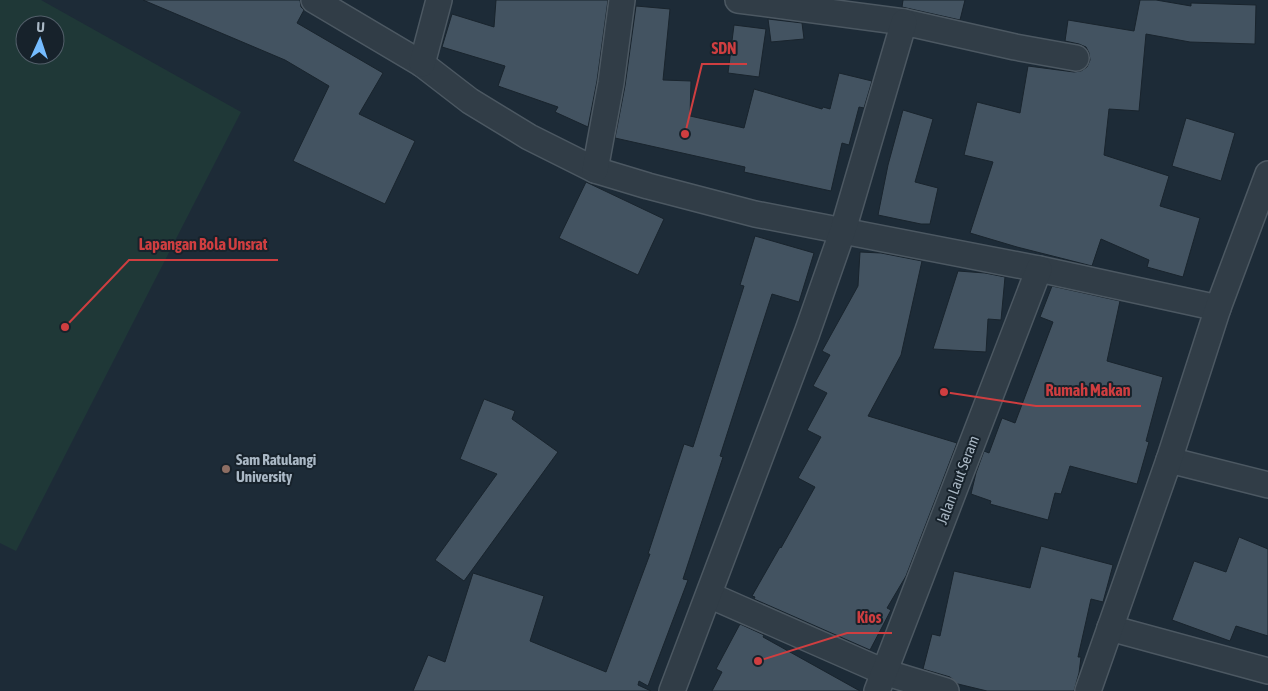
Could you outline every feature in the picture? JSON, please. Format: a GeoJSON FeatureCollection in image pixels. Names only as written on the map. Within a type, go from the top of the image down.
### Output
{"type":"FeatureCollection","features":[{"type":"Feature","properties":{"kind":"street"},"geometry":{"type":"LineString","coordinates":[[314,0],[422,64],[470,101],[528,137],[595,170],[747,212],[1039,268],[1218,308]]}},
{"type":"Feature","properties":{"kind":"street"},"geometry":{"type":"LineString","coordinates":[[422,64],[439,0]]}},
{"type":"Feature","properties":{"kind":"street"},"geometry":{"type":"LineString","coordinates":[[595,170],[611,83],[622,0]]}},
{"type":"Feature","properties":{"kind":"street"},"geometry":{"type":"LineString","coordinates":[[738,0],[904,22],[1015,47],[1076,58]]}},
{"type":"Feature","properties":{"kind":"street"},"geometry":{"type":"LineString","coordinates":[[672,691],[807,334],[843,230],[904,22]]}},
{"type":"Feature","properties":{"kind":"street"},"geometry":{"type":"LineString","coordinates":[[1088,691],[1169,460],[1218,308],[1268,174]]}},
{"type":"Feature","properties":{"kind":"street","name":"Jalan Laut Seram"},"geometry":{"type":"LineString","coordinates":[[880,682],[1039,268]]}},
{"type":"Feature","properties":{"kind":"street"},"geometry":{"type":"LineString","coordinates":[[1169,460],[1268,485]]}},
{"type":"Feature","properties":{"kind":"street"},"geometry":{"type":"LineString","coordinates":[[709,595],[880,682],[946,691]]}},
{"type":"Feature","properties":{"kind":"street"},"geometry":{"type":"LineString","coordinates":[[1110,628],[1268,671]]}},
{"type":"Feature","properties":{"kind":"green space"},"geometry":{"type":"Polygon","coordinates":[[[0,0],[41,0],[241,112],[16,551],[0,543],[0,0]]]}},
{"type":"Feature","properties":{"kind":"building"},"geometry":{"type":"Polygon","coordinates":[[[143,0],[300,0],[301,7],[304,10],[297,23],[383,73],[359,114],[415,141],[385,204],[293,161],[329,86],[285,60],[143,0]]]}},
{"type":"Feature","properties":{"kind":"building"},"geometry":{"type":"Polygon","coordinates":[[[496,0],[608,0],[597,81],[588,127],[555,112],[558,107],[498,86],[505,66],[442,47],[452,14],[494,27],[496,0]]]}},
{"type":"Feature","properties":{"kind":"building"},"geometry":{"type":"Polygon","coordinates":[[[903,0],[965,0],[960,20],[902,7],[903,0]]]}},
{"type":"Feature","properties":{"kind":"building"},"geometry":{"type":"Polygon","coordinates":[[[1140,0],[1156,0],[1191,6],[1191,3],[1256,5],[1255,44],[1190,42],[1146,34],[1139,111],[1109,109],[1104,155],[1169,176],[1160,206],[1200,218],[1183,277],[1147,267],[1149,260],[1101,239],[1092,266],[970,233],[993,162],[964,155],[977,102],[1020,113],[1028,66],[1074,72],[1081,71],[1087,67],[1090,60],[1086,47],[1065,41],[1068,20],[1134,31],[1140,0]]]}},
{"type":"Feature","properties":{"kind":"building"},"geometry":{"type":"Polygon","coordinates":[[[636,6],[670,9],[663,80],[691,81],[690,116],[744,128],[754,89],[822,109],[823,107],[830,109],[839,73],[872,81],[864,108],[859,107],[849,145],[842,143],[831,191],[744,172],[745,167],[615,138],[625,86],[636,6]]]}},
{"type":"Feature","properties":{"kind":"building"},"geometry":{"type":"Polygon","coordinates":[[[768,19],[802,23],[804,39],[771,42],[768,19]]]}},
{"type":"Feature","properties":{"kind":"building"},"geometry":{"type":"Polygon","coordinates":[[[734,25],[766,29],[759,77],[728,73],[734,25]]]}},
{"type":"Feature","properties":{"kind":"building"},"geometry":{"type":"Polygon","coordinates":[[[903,110],[933,119],[915,182],[938,188],[930,224],[921,224],[878,215],[888,165],[903,110]]]}},
{"type":"Feature","properties":{"kind":"building"},"geometry":{"type":"Polygon","coordinates":[[[1186,118],[1235,133],[1221,181],[1172,166],[1186,118]]]}},
{"type":"Feature","properties":{"kind":"building"},"geometry":{"type":"Polygon","coordinates":[[[586,182],[664,219],[638,275],[559,238],[586,182]]]}},
{"type":"Feature","properties":{"kind":"building"},"geometry":{"type":"Polygon","coordinates":[[[755,236],[814,253],[799,302],[772,294],[720,456],[723,457],[683,579],[688,580],[648,686],[639,681],[638,685],[651,691],[413,691],[428,655],[445,662],[473,573],[544,596],[530,641],[606,672],[650,554],[648,554],[684,444],[693,447],[744,286],[740,285],[755,236]]]}},
{"type":"Feature","properties":{"kind":"building"},"geometry":{"type":"Polygon","coordinates":[[[860,252],[881,253],[922,261],[901,355],[868,416],[957,443],[906,576],[887,608],[891,610],[870,650],[754,599],[755,597],[752,596],[815,487],[798,478],[821,437],[807,430],[827,393],[813,386],[830,355],[822,351],[858,286],[860,252]]]}},
{"type":"Feature","properties":{"kind":"building"},"geometry":{"type":"Polygon","coordinates":[[[958,271],[1005,277],[1001,320],[988,319],[986,352],[933,349],[958,271]]]}},
{"type":"Feature","properties":{"kind":"building"},"geometry":{"type":"Polygon","coordinates":[[[1052,286],[1120,301],[1107,361],[1163,377],[1146,441],[1149,442],[1137,484],[1070,466],[1061,494],[1055,493],[1048,520],[990,504],[991,501],[971,494],[984,451],[989,453],[1002,418],[1015,423],[1053,322],[1040,317],[1052,286]]]}},
{"type":"Feature","properties":{"kind":"building"},"geometry":{"type":"Polygon","coordinates":[[[484,399],[515,411],[512,419],[558,452],[464,581],[435,560],[497,474],[460,459],[484,399]]]}},
{"type":"Feature","properties":{"kind":"building"},"geometry":{"type":"Polygon","coordinates":[[[1239,537],[1268,549],[1268,636],[1236,626],[1230,641],[1172,620],[1194,561],[1226,572],[1239,537]]]}},
{"type":"Feature","properties":{"kind":"building"},"geometry":{"type":"Polygon","coordinates":[[[1041,546],[1113,565],[1103,602],[1091,599],[1078,657],[1081,657],[1074,691],[987,691],[958,684],[950,677],[923,669],[932,634],[940,636],[954,571],[1030,588],[1041,546]]]}},
{"type":"Feature","properties":{"kind":"building"},"geometry":{"type":"Polygon","coordinates":[[[740,624],[764,635],[763,637],[860,691],[712,691],[722,672],[716,669],[740,624]]]}},
{"type":"Feature","properties":{"kind":"place","name":"SDN"},"geometry":{"type":"Point","coordinates":[685,134]}},
{"type":"Feature","properties":{"kind":"place","name":"Lapangan Bola Unsrat"},"geometry":{"type":"Point","coordinates":[65,327]}},
{"type":"Feature","properties":{"kind":"place","name":"Rumah Makan"},"geometry":{"type":"Point","coordinates":[944,392]}},
{"type":"Feature","properties":{"kind":"place","name":"Sam Ratulangi University"},"geometry":{"type":"Point","coordinates":[226,469]}},
{"type":"Feature","properties":{"kind":"place","name":"Kios"},"geometry":{"type":"Point","coordinates":[758,661]}}]}
